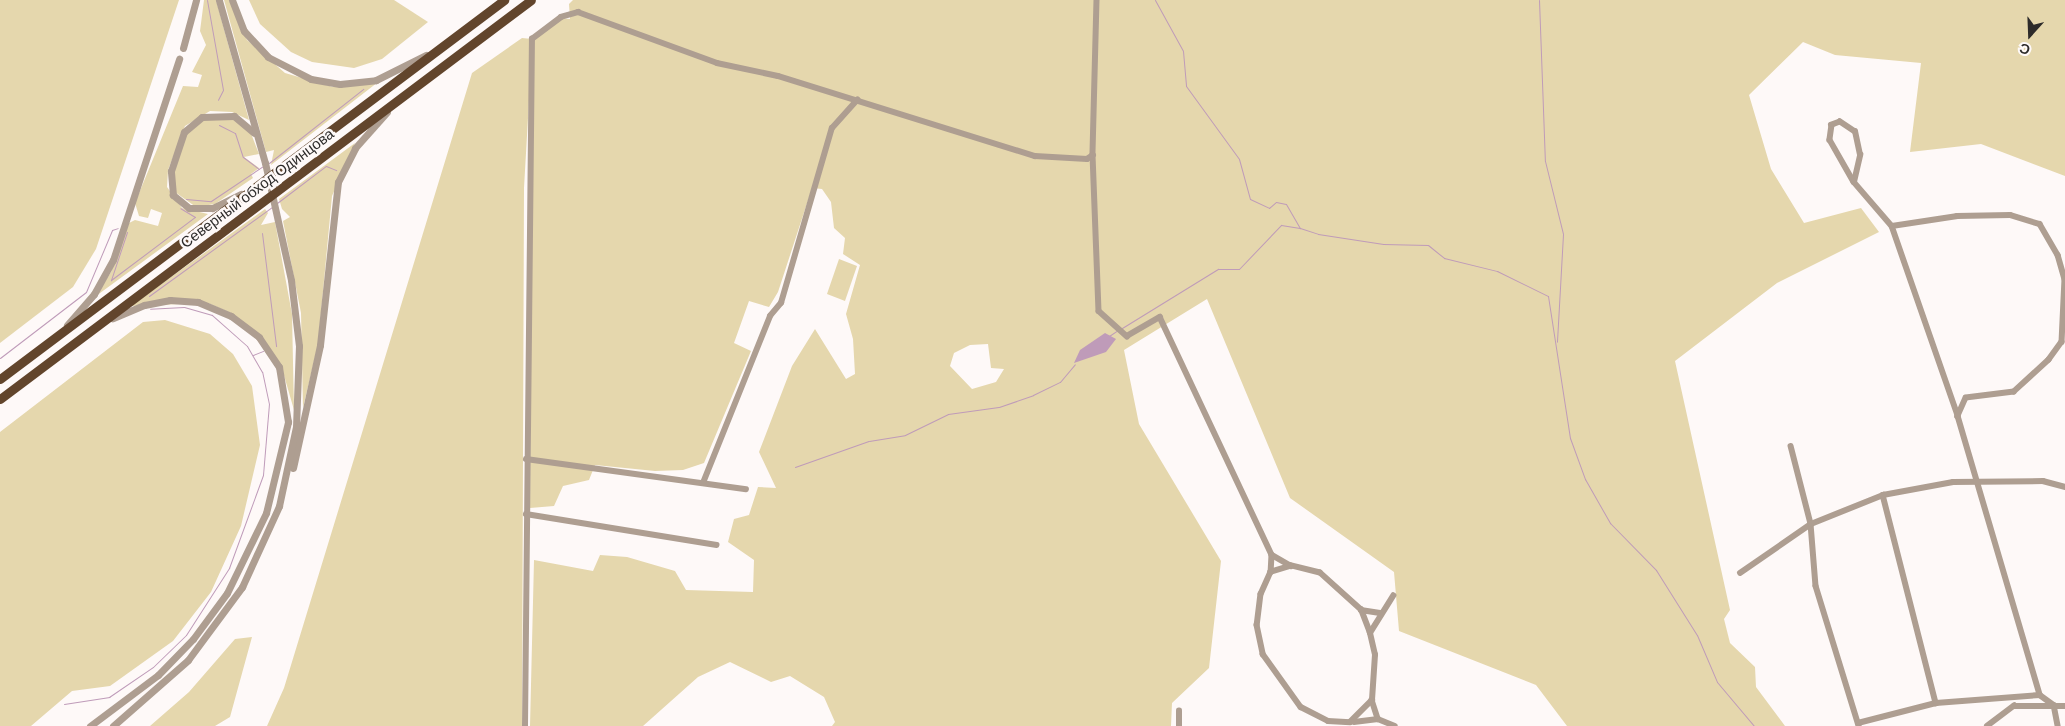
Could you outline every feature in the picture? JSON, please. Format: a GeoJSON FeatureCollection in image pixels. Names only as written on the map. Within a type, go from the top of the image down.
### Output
{"type":"FeatureCollection","features":[{"type":"Feature","properties":{"kind":"highway","name":"Северный обход Одинцова"},"geometry":{"type":"LineString","coordinates":[[0,379],[504,0]]}},
{"type":"Feature","properties":{"kind":"highway","name":"Северный обход Одинцова"},"geometry":{"type":"LineString","coordinates":[[0,399],[531,0]]}},
{"type":"Feature","properties":{"kind":"street"},"geometry":{"type":"LineString","coordinates":[[182,48],[196,0]]}},
{"type":"Feature","properties":{"kind":"street"},"geometry":{"type":"LineString","coordinates":[[219,0],[265,163],[291,280],[300,364],[296,427],[281,499]]}},
{"type":"Feature","properties":{"kind":"street"},"geometry":{"type":"LineString","coordinates":[[232,0],[244,30],[268,57],[297,74],[325,82],[376,80],[448,43]]}},
{"type":"Feature","properties":{"kind":"street"},"geometry":{"type":"LineString","coordinates":[[1096,0],[1094,155],[1099,311],[1127,336],[1160,317],[1272,555],[1271,572],[1261,594],[1257,625],[1263,654],[1301,707],[1328,721],[1350,722],[1378,719],[1395,726]]}},
{"type":"Feature","properties":{"kind":"street"},"geometry":{"type":"LineString","coordinates":[[524,726],[532,39],[561,17],[578,12],[717,63],[760,71],[1035,156],[1087,159],[1094,155]]}},
{"type":"Feature","properties":{"kind":"street"},"geometry":{"type":"LineString","coordinates":[[57,336],[94,294],[113,260],[179,59]]}},
{"type":"Feature","properties":{"kind":"street"},"geometry":{"type":"LineString","coordinates":[[112,726],[165,684],[208,636],[255,562],[296,458],[314,381],[338,182],[363,137],[400,98]]}},
{"type":"Feature","properties":{"kind":"street"},"geometry":{"type":"LineString","coordinates":[[702,483],[770,316],[780,303],[832,128],[857,100]]}},
{"type":"Feature","properties":{"kind":"street"},"geometry":{"type":"LineString","coordinates":[[260,144],[241,119],[219,113],[202,116],[184,132],[170,185],[182,204],[203,210],[264,181]]}},
{"type":"Feature","properties":{"kind":"street"},"geometry":{"type":"LineString","coordinates":[[1854,182],[1860,156],[1855,132],[1840,122],[1832,125],[1830,140],[1854,182],[1892,226],[1958,416],[1975,483],[2040,695],[2054,705],[2058,726]]}},
{"type":"Feature","properties":{"kind":"street"},"geometry":{"type":"LineString","coordinates":[[1892,226],[1957,216],[2010,215],[2040,224],[2058,255],[2064,279],[2062,342],[2049,360],[2014,392],[1966,398],[1958,416]]}},
{"type":"Feature","properties":{"kind":"street"},"geometry":{"type":"LineString","coordinates":[[90,726],[158,676],[193,639],[226,593],[266,513],[288,422],[285,385],[269,350],[246,326],[220,310],[191,301],[156,302],[96,326]]}},
{"type":"Feature","properties":{"kind":"street"},"geometry":{"type":"LineString","coordinates":[[1791,446],[1811,524],[1816,586],[1858,724],[1936,703],[2040,695]]}},
{"type":"Feature","properties":{"kind":"street"},"geometry":{"type":"LineString","coordinates":[[526,459],[746,489]]}},
{"type":"Feature","properties":{"kind":"street"},"geometry":{"type":"LineString","coordinates":[[1740,573],[1811,524],[1883,495],[1953,482],[2043,481],[2065,487]]}},
{"type":"Feature","properties":{"kind":"street"},"geometry":{"type":"LineString","coordinates":[[1883,495],[1936,703]]}},
{"type":"Feature","properties":{"kind":"street"},"geometry":{"type":"LineString","coordinates":[[526,514],[718,545]]}},
{"type":"Feature","properties":{"kind":"street"},"geometry":{"type":"LineString","coordinates":[[1272,555],[1291,566],[1320,573],[1362,610],[1375,655],[1372,700],[1378,719]]}},
{"type":"Feature","properties":{"kind":"street"},"geometry":{"type":"LineString","coordinates":[[1271,572],[1291,566]]}},
{"type":"Feature","properties":{"kind":"street"},"geometry":{"type":"LineString","coordinates":[[1370,633],[1380,613],[1393,596]]}},
{"type":"Feature","properties":{"kind":"street"},"geometry":{"type":"LineString","coordinates":[[1362,610],[1380,613]]}},
{"type":"Feature","properties":{"kind":"street"},"geometry":{"type":"LineString","coordinates":[[1350,722],[1372,700]]}},
{"type":"Feature","properties":{"kind":"street"},"geometry":{"type":"LineString","coordinates":[[1987,726],[2014,706],[2065,706]]}},
{"type":"Feature","properties":{"kind":"street"},"geometry":{"type":"LineString","coordinates":[[1179,711],[1179,726]]}},
{"type":"Feature","properties":{"kind":"shaded area"},"geometry":{"type":"Polygon","coordinates":[[[0,0],[179,0],[96,249],[73,287],[0,343],[0,0]]]}},
{"type":"Feature","properties":{"kind":"shaded area"},"geometry":{"type":"Polygon","coordinates":[[[204,0],[216,0],[249,120],[232,112],[210,111],[185,126],[168,170],[167,187],[182,208],[208,214],[96,296],[111,272],[129,223],[135,220],[158,226],[162,213],[151,209],[148,218],[139,216],[135,203],[183,86],[198,87],[202,75],[192,72],[206,45],[200,31],[204,0]]]}},
{"type":"Feature","properties":{"kind":"shaded area"},"geometry":{"type":"Polygon","coordinates":[[[224,0],[229,0],[247,40],[285,73],[333,87],[382,79],[271,165],[274,150],[266,152],[224,0]]]}},
{"type":"Feature","properties":{"kind":"shaded area"},"geometry":{"type":"Polygon","coordinates":[[[249,0],[394,0],[428,22],[382,59],[354,68],[312,62],[291,52],[260,24],[249,0]]]}},
{"type":"Feature","properties":{"kind":"shaded area"},"geometry":{"type":"Polygon","coordinates":[[[573,0],[2065,0],[2065,176],[1981,144],[1910,152],[1921,63],[1835,55],[1803,42],[1749,95],[1771,169],[1804,223],[1861,208],[1879,232],[1777,283],[1675,361],[1730,610],[1724,619],[1730,643],[1755,667],[1756,687],[1785,726],[1567,726],[1536,685],[1399,631],[1394,572],[1290,498],[1207,299],[1124,350],[1139,424],[1221,561],[1209,668],[1172,703],[1171,726],[832,726],[835,722],[824,697],[790,676],[771,682],[730,662],[698,677],[643,726],[530,726],[534,560],[593,571],[600,555],[627,557],[675,571],[686,590],[753,592],[754,560],[728,542],[734,519],[749,515],[758,487],[776,488],[759,452],[792,366],[815,329],[846,379],[855,374],[853,339],[846,314],[860,265],[843,254],[845,238],[834,228],[831,202],[822,189],[812,188],[778,292],[769,307],[749,301],[734,343],[751,351],[704,463],[683,470],[655,471],[595,465],[589,480],[563,486],[554,506],[530,508],[532,48],[524,188],[522,726],[267,726],[284,688],[472,73],[522,38],[532,39],[561,18],[570,19],[569,4],[573,0]],[[988,344],[970,345],[954,353],[950,366],[972,389],[996,382],[1004,369],[991,368],[988,344]]]}},
{"type":"Feature","properties":{"kind":"shaded area"},"geometry":{"type":"Polygon","coordinates":[[[207,118],[232,118],[250,131],[259,154],[244,157],[259,168],[251,174],[253,178],[215,204],[196,207],[175,192],[173,172],[188,131],[207,118]]]}},
{"type":"Feature","properties":{"kind":"shaded area"},"geometry":{"type":"Polygon","coordinates":[[[355,143],[332,196],[318,344],[303,408],[301,313],[283,221],[290,217],[282,209],[279,199],[355,143]]]}},
{"type":"Feature","properties":{"kind":"shaded area"},"geometry":{"type":"Polygon","coordinates":[[[265,209],[268,213],[261,225],[275,222],[292,314],[294,410],[283,372],[260,335],[231,313],[208,303],[131,306],[265,209]]]}},
{"type":"Feature","properties":{"kind":"shaded area"},"geometry":{"type":"Polygon","coordinates":[[[839,259],[857,266],[845,301],[827,294],[839,259]]]}},
{"type":"Feature","properties":{"kind":"shaded area"},"geometry":{"type":"Polygon","coordinates":[[[165,320],[210,334],[233,354],[252,386],[260,445],[241,526],[211,592],[173,641],[110,686],[72,691],[31,726],[0,726],[0,432],[143,322],[165,320]]]}},
{"type":"Feature","properties":{"kind":"shaded area"},"geometry":{"type":"Polygon","coordinates":[[[1105,333],[1116,339],[1106,352],[1074,363],[1080,350],[1105,333]]]}},
{"type":"Feature","properties":{"kind":"shaded area"},"geometry":{"type":"Polygon","coordinates":[[[252,637],[230,717],[215,726],[150,726],[189,692],[235,639],[252,637]]]}},
{"type":"Feature","properties":{"kind":"waterway"},"geometry":{"type":"LineString","coordinates":[[207,0],[223,90],[218,100]]}},
{"type":"Feature","properties":{"kind":"waterway"},"geometry":{"type":"LineString","coordinates":[[1155,0],[1183,51],[1186,86],[1239,159],[1250,199],[1269,208],[1276,202],[1286,204],[1300,228],[1318,234],[1383,244],[1428,245],[1444,258],[1497,271],[1548,296],[1570,438],[1585,479],[1610,523],[1656,570],[1697,635],[1717,682],[1754,726]]}},
{"type":"Feature","properties":{"kind":"waterway"},"geometry":{"type":"LineString","coordinates":[[1539,0],[1545,161],[1563,234],[1557,342]]}},
{"type":"Feature","properties":{"kind":"waterway"},"geometry":{"type":"LineString","coordinates":[[269,163],[363,89]]}},
{"type":"Feature","properties":{"kind":"waterway"},"geometry":{"type":"LineString","coordinates":[[219,125],[235,133],[243,157],[259,169]]}},
{"type":"Feature","properties":{"kind":"waterway"},"geometry":{"type":"LineString","coordinates":[[186,199],[211,201],[263,166]]}},
{"type":"Feature","properties":{"kind":"waterway"},"geometry":{"type":"LineString","coordinates":[[277,203],[326,166],[336,170]]}},
{"type":"Feature","properties":{"kind":"waterway"},"geometry":{"type":"LineString","coordinates":[[149,296],[272,207]]}},
{"type":"Feature","properties":{"kind":"waterway"},"geometry":{"type":"LineString","coordinates":[[127,232],[111,280],[195,217],[180,208]]}},
{"type":"Feature","properties":{"kind":"waterway"},"geometry":{"type":"LineString","coordinates":[[1122,328],[1218,269],[1239,269],[1281,225],[1300,228]]}},
{"type":"Feature","properties":{"kind":"waterway"},"geometry":{"type":"LineString","coordinates":[[0,358],[86,292],[112,230],[118,228]]}},
{"type":"Feature","properties":{"kind":"waterway"},"geometry":{"type":"LineString","coordinates":[[262,233],[276,346]]}},
{"type":"Feature","properties":{"kind":"waterway"},"geometry":{"type":"LineString","coordinates":[[64,704],[109,697],[153,667],[186,635],[229,568],[263,475],[269,404],[262,372],[247,346],[212,315],[184,307],[150,309]]}},
{"type":"Feature","properties":{"kind":"waterway"},"geometry":{"type":"LineString","coordinates":[[1109,336],[1118,330]]}},
{"type":"Feature","properties":{"kind":"waterway"},"geometry":{"type":"LineString","coordinates":[[253,355],[263,351]]}},
{"type":"Feature","properties":{"kind":"waterway"},"geometry":{"type":"LineString","coordinates":[[795,467],[869,441],[905,435],[948,414],[999,407],[1033,395],[1060,382],[1075,364]]}}]}
